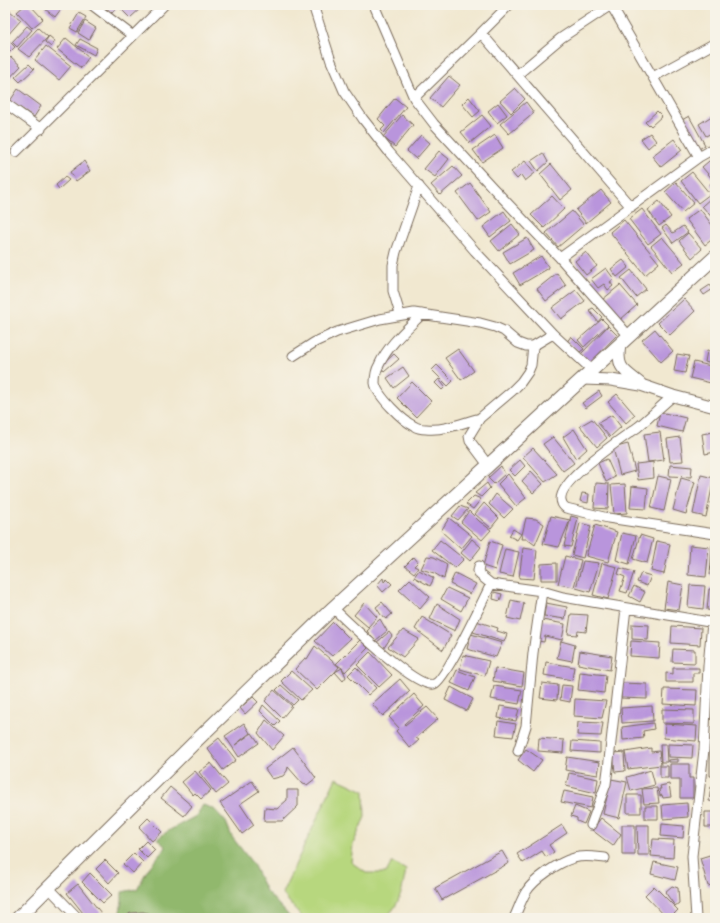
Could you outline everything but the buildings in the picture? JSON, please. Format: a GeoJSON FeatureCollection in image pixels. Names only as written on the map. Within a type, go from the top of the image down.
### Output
{"type":"FeatureCollection","features":[{"type":"Feature","properties":{"kind":"main road"},"geometry":{"type":"LineString","coordinates":[[18,918],[333,608],[715,257]]}},
{"type":"Feature","properties":{"kind":"street"},"geometry":{"type":"LineString","coordinates":[[92,5],[133,36]]}},
{"type":"Feature","properties":{"kind":"street"},"geometry":{"type":"LineString","coordinates":[[16,152],[164,5]]}},
{"type":"Feature","properties":{"kind":"street"},"geometry":{"type":"LineString","coordinates":[[313,5],[331,61],[344,91],[363,119],[389,152],[475,251],[553,334],[587,374],[641,385],[673,396],[715,407]]}},
{"type":"Feature","properties":{"kind":"street"},"geometry":{"type":"LineString","coordinates":[[414,98],[509,5]]}},
{"type":"Feature","properties":{"kind":"street"},"geometry":{"type":"LineString","coordinates":[[517,75],[561,38],[611,5],[699,157]]}},
{"type":"Feature","properties":{"kind":"street"},"geometry":{"type":"LineString","coordinates":[[375,6],[414,98],[434,124],[497,193],[560,258],[630,336]]}},
{"type":"Feature","properties":{"kind":"street"},"geometry":{"type":"LineString","coordinates":[[481,33],[631,207]]}},
{"type":"Feature","properties":{"kind":"street"},"geometry":{"type":"LineString","coordinates":[[653,77],[715,43]]}},
{"type":"Feature","properties":{"kind":"street"},"geometry":{"type":"LineString","coordinates":[[5,103],[41,128]]}},
{"type":"Feature","properties":{"kind":"street"},"geometry":{"type":"LineString","coordinates":[[560,258],[699,157],[715,148]]}},
{"type":"Feature","properties":{"kind":"street"},"geometry":{"type":"LineString","coordinates":[[400,314],[393,291],[393,265],[418,186]]}},
{"type":"Feature","properties":{"kind":"street"},"geometry":{"type":"LineString","coordinates":[[293,356],[315,342],[337,332],[364,323],[400,314],[422,314],[496,327],[504,331],[518,343],[526,346],[533,346],[553,334]]}},
{"type":"Feature","properties":{"kind":"street"},"geometry":{"type":"LineString","coordinates":[[422,314],[392,346],[379,365],[376,374],[378,391],[408,422],[415,427],[424,429],[442,428],[480,418]]}},
{"type":"Feature","properties":{"kind":"street"},"geometry":{"type":"LineString","coordinates":[[620,345],[618,355],[620,365],[641,385]]}},
{"type":"Feature","properties":{"kind":"street"},"geometry":{"type":"LineString","coordinates":[[488,465],[470,441],[470,436],[480,418],[521,382],[528,372],[531,365],[533,346]]}},
{"type":"Feature","properties":{"kind":"street"},"geometry":{"type":"LineString","coordinates":[[673,396],[638,426],[594,459],[572,479],[563,493],[561,500],[562,504],[566,508],[608,518],[715,534]]}},
{"type":"Feature","properties":{"kind":"street"},"geometry":{"type":"LineString","coordinates":[[479,566],[478,571],[480,575],[491,584],[542,591],[563,597],[713,623],[708,666],[704,750],[692,856],[696,918]]}},
{"type":"Feature","properties":{"kind":"street"},"geometry":{"type":"LineString","coordinates":[[333,608],[400,668],[427,684],[434,684],[440,680],[459,647],[491,584]]}},
{"type":"Feature","properties":{"kind":"street"},"geometry":{"type":"LineString","coordinates":[[518,751],[526,726],[533,653],[542,591]]}},
{"type":"Feature","properties":{"kind":"street"},"geometry":{"type":"LineString","coordinates":[[590,825],[606,784],[626,608]]}},
{"type":"Feature","properties":{"kind":"street"},"geometry":{"type":"LineString","coordinates":[[514,918],[531,886],[554,868],[575,857],[585,856],[605,858]]}},
{"type":"Feature","properties":{"kind":"street"},"geometry":{"type":"LineString","coordinates":[[48,887],[78,918]]}},
{"type":"Feature","properties":{"kind":"street"},"geometry":{"type":"LineString","coordinates":[[132,918],[147,918]]}},
{"type":"Feature","properties":{"kind":"green space"},"geometry":{"type":"Polygon","coordinates":[[[336,778],[364,791],[365,817],[353,844],[351,862],[366,873],[386,873],[392,862],[406,870],[398,902],[385,918],[302,918],[282,893],[336,778]]]}},
{"type":"Feature","properties":{"kind":"green space"},"geometry":{"type":"Polygon","coordinates":[[[203,805],[214,809],[226,822],[232,837],[253,864],[266,891],[291,918],[119,917],[122,892],[137,889],[148,869],[166,847],[157,839],[168,831],[196,816],[203,805]]]}}]}
